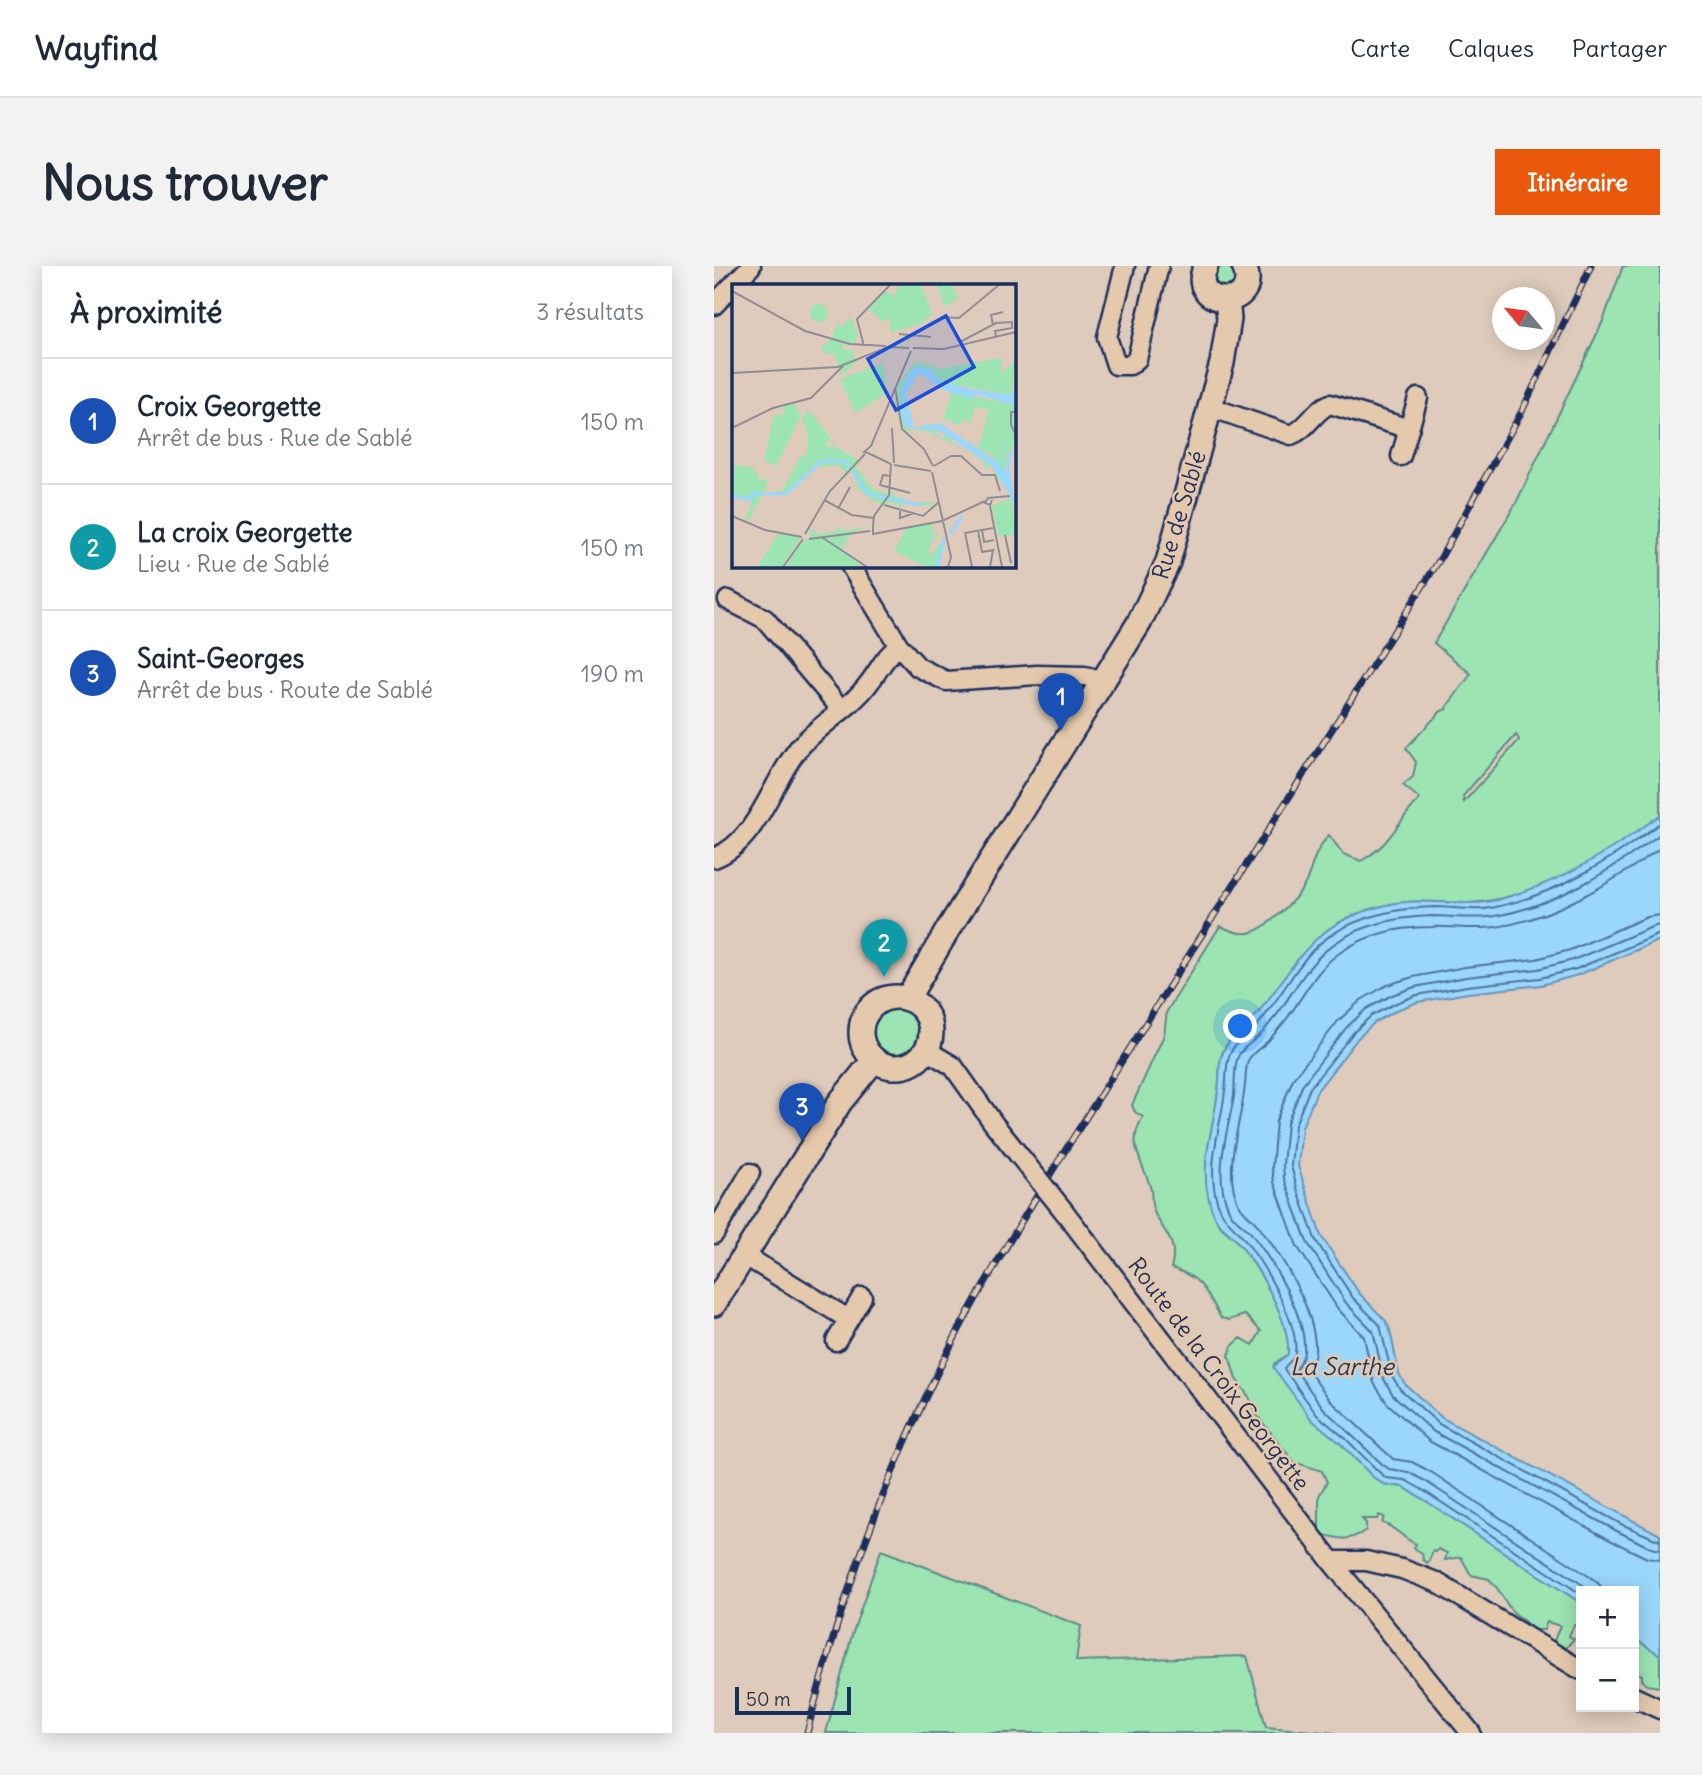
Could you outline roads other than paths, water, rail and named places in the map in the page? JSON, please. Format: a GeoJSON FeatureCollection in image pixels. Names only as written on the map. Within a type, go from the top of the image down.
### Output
{"type":"FeatureCollection","features":[{"type":"Feature","properties":{"kind":"main road"},"geometry":{"type":"LineString","coordinates":[[1201,268],[1208,292],[1220,300],[1227,300],[1235,298],[1245,288],[1247,280],[1244,266]]}},
{"type":"Feature","properties":{"kind":"main road","name":"Rue de Sablé"},"geometry":{"type":"LineString","coordinates":[[907,999],[1139,623],[1168,562],[1222,363],[1229,320],[1227,300]]}},
{"type":"Feature","properties":{"kind":"main road"},"geometry":{"type":"LineString","coordinates":[[886,999],[907,999],[924,1011],[929,1020],[930,1041],[926,1050],[908,1065],[896,1068],[884,1066],[874,1060],[862,1042],[863,1021],[876,1003],[886,999]]}},
{"type":"Feature","properties":{"kind":"main road"},"geometry":{"type":"LineString","coordinates":[[714,1304],[841,1102],[874,1060]]}},
{"type":"Feature","properties":{"kind":"street"},"geometry":{"type":"LineString","coordinates":[[734,284],[751,266]]}},
{"type":"Feature","properties":{"kind":"street"},"geometry":{"type":"LineString","coordinates":[[1125,266],[1107,337],[1116,365],[1130,365],[1137,359],[1159,266]]}},
{"type":"Feature","properties":{"kind":"street"},"geometry":{"type":"LineString","coordinates":[[714,305],[732,286]]}},
{"type":"Feature","properties":{"kind":"street"},"geometry":{"type":"LineString","coordinates":[[1401,456],[1418,398]]}},
{"type":"Feature","properties":{"kind":"street"},"geometry":{"type":"LineString","coordinates":[[1210,407],[1291,435],[1299,432],[1324,406],[1330,404],[1409,429]]}},
{"type":"Feature","properties":{"kind":"street"},"geometry":{"type":"LineString","coordinates":[[851,567],[899,646],[918,667],[946,681],[1037,675],[1085,676],[1104,681]]}},
{"type":"Feature","properties":{"kind":"street"},"geometry":{"type":"LineString","coordinates":[[728,600],[765,619],[841,709]]}},
{"type":"Feature","properties":{"kind":"street"},"geometry":{"type":"LineString","coordinates":[[714,858],[733,848],[750,827],[797,750],[870,683],[887,654],[899,646]]}},
{"type":"Feature","properties":{"kind":"street","name":"Route de la Croix Georgette"},"geometry":{"type":"LineString","coordinates":[[926,1050],[953,1066],[1331,1561],[1471,1733]]}},
{"type":"Feature","properties":{"kind":"street"},"geometry":{"type":"LineString","coordinates":[[717,1223],[750,1173]]}},
{"type":"Feature","properties":{"kind":"street"},"geometry":{"type":"LineString","coordinates":[[744,1255],[848,1319]]}},
{"type":"Feature","properties":{"kind":"street"},"geometry":{"type":"LineString","coordinates":[[836,1341],[862,1297]]}},
{"type":"Feature","properties":{"kind":"street"},"geometry":{"type":"LineString","coordinates":[[1331,1561],[1366,1561],[1402,1569],[1436,1582],[1576,1667]]}},
{"type":"Feature","properties":{"kind":"street"},"geometry":{"type":"LineString","coordinates":[[1639,1699],[1660,1709]]}},
{"type":"Feature","properties":{"kind":"water","name":"La Sarthe"},"geometry":{"type":"Polygon","coordinates":[[[1660,815],[1660,940],[1578,975],[1541,985],[1418,1002],[1375,1022],[1358,1038],[1317,1091],[1302,1127],[1298,1166],[1321,1236],[1359,1293],[1386,1321],[1399,1374],[1405,1384],[1442,1418],[1660,1535],[1660,1655],[1639,1641],[1639,1586],[1576,1586],[1576,1600],[1417,1495],[1403,1487],[1383,1484],[1312,1420],[1273,1367],[1288,1354],[1284,1326],[1271,1294],[1236,1240],[1217,1221],[1206,1184],[1208,1146],[1224,1049],[1253,1019],[1309,946],[1324,933],[1341,921],[1391,904],[1497,900],[1562,876],[1622,842],[1660,815]]]}},
{"type":"Feature","properties":{"kind":"railway"},"geometry":{"type":"LineString","coordinates":[[807,1733],[836,1628],[872,1525],[913,1424],[961,1326],[1061,1157],[1440,559],[1522,411],[1591,266]]}},
{"type":"Feature","properties":{"kind":"place","name":"Croix Georgette"},"geometry":{"type":"Point","coordinates":[1061,731]}},
{"type":"Feature","properties":{"kind":"place","name":"La croix Georgette"},"geometry":{"type":"Point","coordinates":[884,977]}},
{"type":"Feature","properties":{"kind":"place","name":"Saint-Georges"},"geometry":{"type":"Point","coordinates":[802,1141]}}]}
